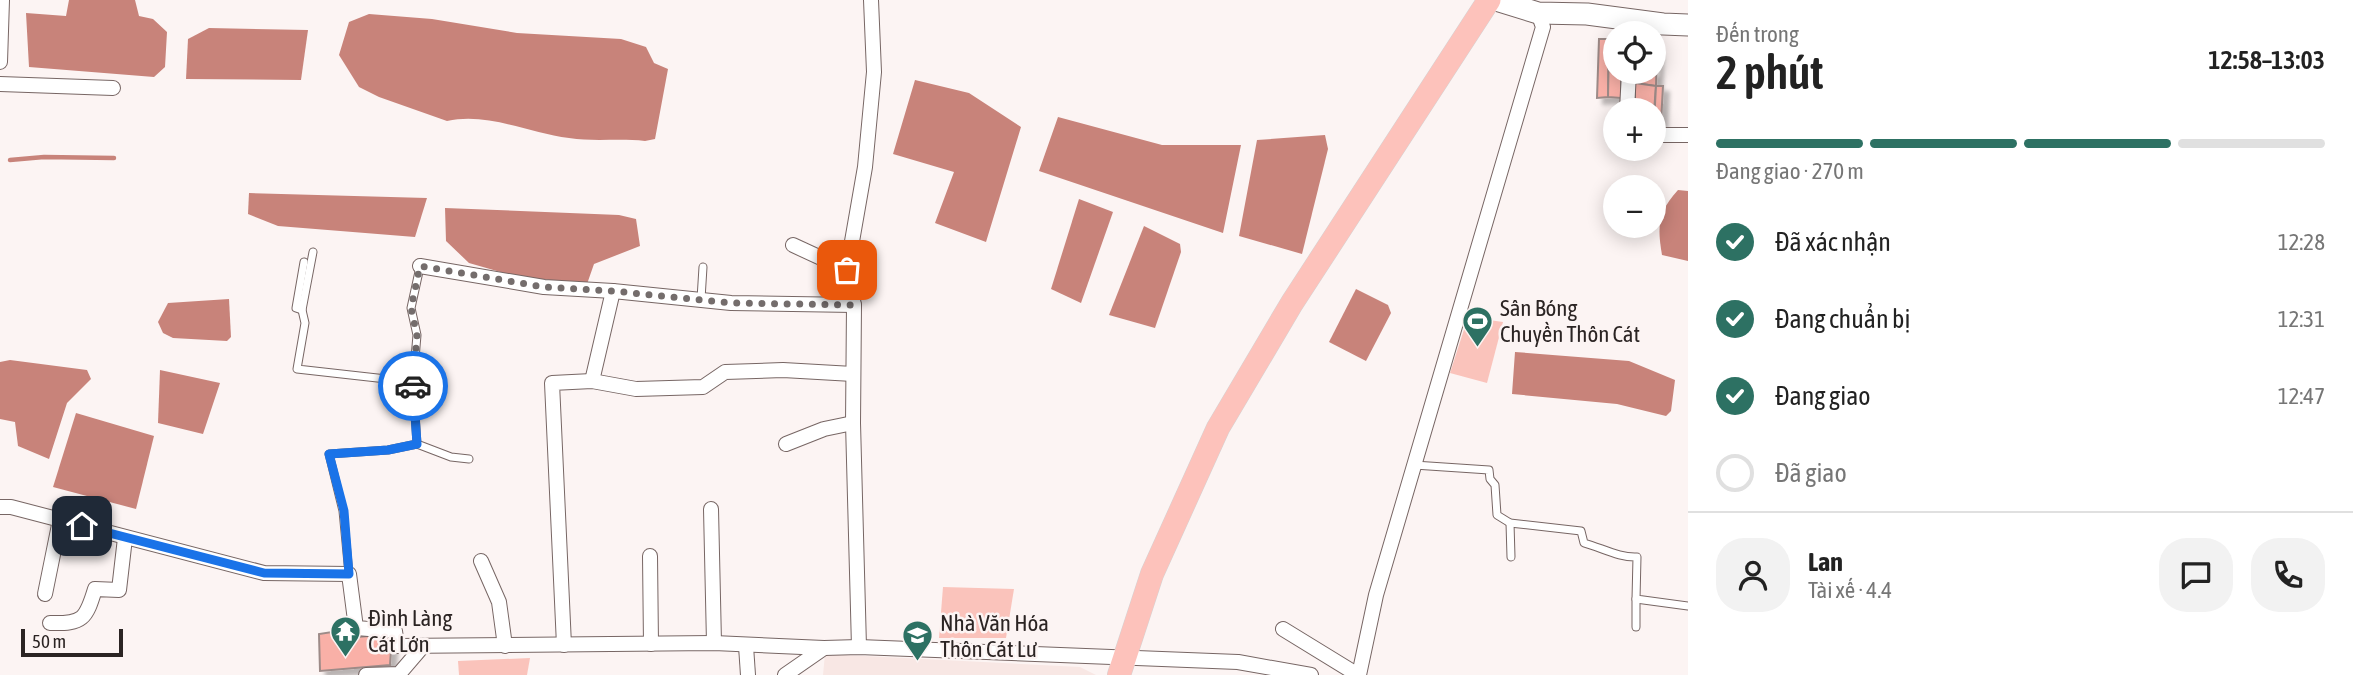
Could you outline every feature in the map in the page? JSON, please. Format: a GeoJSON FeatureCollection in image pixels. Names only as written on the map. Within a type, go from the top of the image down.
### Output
{"type":"FeatureCollection","features":[{"type":"Feature","properties":{"kind":"main road"},"geometry":{"type":"LineString","coordinates":[[1121,666],[1152,574],[1219,428],[1292,303],[1489,0]]}},
{"type":"Feature","properties":{"kind":"main road"},"geometry":{"type":"LineString","coordinates":[[1496,0],[1541,20],[1562,13],[1604,21]]}},
{"type":"Feature","properties":{"kind":"main road"},"geometry":{"type":"LineString","coordinates":[[1666,24],[1688,24]]}},
{"type":"Feature","properties":{"kind":"street"},"geometry":{"type":"LineString","coordinates":[[0,62],[2,0]]}},
{"type":"Feature","properties":{"kind":"street"},"geometry":{"type":"LineString","coordinates":[[859,647],[853,423],[854,305],[847,270],[865,167],[874,72],[871,0]]}},
{"type":"Feature","properties":{"kind":"street"},"geometry":{"type":"LineString","coordinates":[[1283,629],[1362,674],[1376,595],[1541,20]]}},
{"type":"Feature","properties":{"kind":"street"},"geometry":{"type":"LineString","coordinates":[[0,84],[113,88]]}},
{"type":"Feature","properties":{"kind":"street"},"geometry":{"type":"LineString","coordinates":[[1666,135],[1688,135]]}},
{"type":"Feature","properties":{"kind":"street"},"geometry":{"type":"LineString","coordinates":[[793,245],[847,270]]}},
{"type":"Feature","properties":{"kind":"street"},"geometry":{"type":"LineString","coordinates":[[420,266],[544,287],[731,303],[854,305]]}},
{"type":"Feature","properties":{"kind":"street"},"geometry":{"type":"LineString","coordinates":[[592,381],[613,291]]}},
{"type":"Feature","properties":{"kind":"street"},"geometry":{"type":"LineString","coordinates":[[564,645],[552,383],[592,381],[636,389],[703,387],[724,372],[783,370],[853,374]]}},
{"type":"Feature","properties":{"kind":"street"},"geometry":{"type":"LineString","coordinates":[[786,444],[824,429],[853,423]]}},
{"type":"Feature","properties":{"kind":"street"},"geometry":{"type":"LineString","coordinates":[[0,507],[10,507],[125,538],[199,554],[264,573],[349,574],[356,628],[395,631],[399,674]]}},
{"type":"Feature","properties":{"kind":"street"},"geometry":{"type":"LineString","coordinates":[[711,509],[714,643]]}},
{"type":"Feature","properties":{"kind":"street"},"geometry":{"type":"LineString","coordinates":[[45,594],[60,520]]}},
{"type":"Feature","properties":{"kind":"street"},"geometry":{"type":"LineString","coordinates":[[50,623],[70,624],[80,620],[89,612],[95,589],[120,590],[125,538]]}},
{"type":"Feature","properties":{"kind":"street"},"geometry":{"type":"LineString","coordinates":[[650,556],[651,644]]}},
{"type":"Feature","properties":{"kind":"street"},"geometry":{"type":"LineString","coordinates":[[481,561],[499,602],[505,646]]}},
{"type":"Feature","properties":{"kind":"street"},"geometry":{"type":"LineString","coordinates":[[397,646],[714,643],[746,646],[859,647],[1121,666],[1238,662],[1311,675]]}},
{"type":"Feature","properties":{"kind":"street"},"geometry":{"type":"LineString","coordinates":[[366,675],[399,674],[423,646]]}},
{"type":"Feature","properties":{"kind":"street"},"geometry":{"type":"LineString","coordinates":[[746,646],[748,675]]}},
{"type":"Feature","properties":{"kind":"street"},"geometry":{"type":"LineString","coordinates":[[785,675],[824,648]]}},
{"type":"Feature","properties":{"kind":"lane"},"geometry":{"type":"LineString","coordinates":[[313,252],[302,310],[305,323],[297,369],[412,382]]}},
{"type":"Feature","properties":{"kind":"lane"},"geometry":{"type":"LineString","coordinates":[[302,310],[296,308],[304,262]]}},
{"type":"Feature","properties":{"kind":"lane"},"geometry":{"type":"LineString","coordinates":[[417,444],[412,382],[417,335],[411,308],[420,266]]}},
{"type":"Feature","properties":{"kind":"lane"},"geometry":{"type":"LineString","coordinates":[[701,300],[703,267]]}},
{"type":"Feature","properties":{"kind":"lane"},"geometry":{"type":"LineString","coordinates":[[349,574],[344,511],[329,454],[388,450],[417,444],[451,457],[470,459]]}},
{"type":"Feature","properties":{"kind":"lane"},"geometry":{"type":"LineString","coordinates":[[1413,465],[1489,470],[1494,485],[1497,514],[1510,523],[1581,531],[1584,543],[1624,557],[1637,557],[1636,627]]}},
{"type":"Feature","properties":{"kind":"lane"},"geometry":{"type":"LineString","coordinates":[[1510,523],[1511,557]]}},
{"type":"Feature","properties":{"kind":"lane"},"geometry":{"type":"LineString","coordinates":[[1636,598],[1688,606]]}},
{"type":"Feature","properties":{"kind":"shaded area"},"geometry":{"type":"Polygon","coordinates":[[[69,0],[135,0],[139,16],[153,19],[167,32],[165,67],[154,77],[29,67],[26,13],[66,16],[69,0]]]}},
{"type":"Feature","properties":{"kind":"shaded area"},"geometry":{"type":"Polygon","coordinates":[[[369,14],[432,19],[517,33],[621,39],[646,47],[654,63],[668,69],[655,139],[578,139],[493,121],[447,121],[379,97],[359,87],[339,55],[349,22],[369,14]]]}},
{"type":"Feature","properties":{"kind":"shaded area"},"geometry":{"type":"Polygon","coordinates":[[[209,28],[308,30],[301,80],[186,79],[188,39],[209,28]]]}},
{"type":"Feature","properties":{"kind":"shaded area"},"geometry":{"type":"Polygon","coordinates":[[[915,80],[969,93],[1021,127],[986,242],[935,223],[954,172],[893,154],[915,80]]]}},
{"type":"Feature","properties":{"kind":"shaded area"},"geometry":{"type":"Polygon","coordinates":[[[1058,117],[1162,145],[1241,145],[1223,233],[1039,171],[1058,117]]]}},
{"type":"Feature","properties":{"kind":"shaded area"},"geometry":{"type":"Polygon","coordinates":[[[1325,135],[1328,149],[1302,254],[1239,236],[1257,140],[1325,135]]]}},
{"type":"Feature","properties":{"kind":"shaded area"},"geometry":{"type":"Polygon","coordinates":[[[1678,190],[1688,191],[1688,261],[1662,255],[1660,238],[1666,238],[1666,205],[1678,190]]]}},
{"type":"Feature","properties":{"kind":"shaded area"},"geometry":{"type":"Polygon","coordinates":[[[249,193],[427,198],[415,237],[278,226],[248,214],[249,193]]]}},
{"type":"Feature","properties":{"kind":"shaded area"},"geometry":{"type":"Polygon","coordinates":[[[1079,199],[1113,212],[1081,303],[1051,289],[1079,199]]]}},
{"type":"Feature","properties":{"kind":"shaded area"},"geometry":{"type":"Polygon","coordinates":[[[445,208],[619,215],[636,219],[640,246],[594,264],[587,284],[514,276],[469,263],[446,241],[445,208]]]}},
{"type":"Feature","properties":{"kind":"shaded area"},"geometry":{"type":"Polygon","coordinates":[[[1144,226],[1180,244],[1181,252],[1155,328],[1109,315],[1144,226]]]}},
{"type":"Feature","properties":{"kind":"shaded area"},"geometry":{"type":"Polygon","coordinates":[[[1356,289],[1388,305],[1391,313],[1366,361],[1329,342],[1356,289]]]}},
{"type":"Feature","properties":{"kind":"shaded area"},"geometry":{"type":"Polygon","coordinates":[[[229,299],[231,337],[227,341],[173,338],[163,333],[158,322],[168,303],[229,299]]]}},
{"type":"Feature","properties":{"kind":"shaded area","name":"Sân Bóng Chuyền Thôn Cát"},"geometry":{"type":"Polygon","coordinates":[[[1468,317],[1503,322],[1487,383],[1450,373],[1468,317]]]}},
{"type":"Feature","properties":{"kind":"shaded area"},"geometry":{"type":"Polygon","coordinates":[[[1515,352],[1629,361],[1675,380],[1671,411],[1666,416],[1617,404],[1512,394],[1515,352]]]}},
{"type":"Feature","properties":{"kind":"shaded area"},"geometry":{"type":"Polygon","coordinates":[[[10,360],[87,370],[91,379],[67,403],[49,459],[18,446],[15,422],[0,419],[0,362],[10,360]]]}},
{"type":"Feature","properties":{"kind":"shaded area"},"geometry":{"type":"Polygon","coordinates":[[[160,370],[220,383],[203,434],[158,423],[160,370]]]}},
{"type":"Feature","properties":{"kind":"shaded area"},"geometry":{"type":"Polygon","coordinates":[[[76,413],[154,436],[136,509],[53,487],[76,413]]]}},
{"type":"Feature","properties":{"kind":"shaded area"},"geometry":{"type":"Polygon","coordinates":[[[943,587],[1014,589],[1006,638],[939,638],[943,587]]]}},
{"type":"Feature","properties":{"kind":"shaded area","name":"Nhà Văn Hóa Thôn Cát Lư"},"geometry":{"type":"Polygon","coordinates":[[[825,654],[1080,667],[1096,675],[823,675],[825,654]]]}},
{"type":"Feature","properties":{"kind":"shaded area"},"geometry":{"type":"Polygon","coordinates":[[[530,658],[527,675],[459,675],[458,661],[530,658]]]}},
{"type":"Feature","properties":{"kind":"building"},"geometry":{"type":"Polygon","coordinates":[[[1599,39],[1603,39],[1603,84],[1608,84],[1608,97],[1597,98],[1599,39]]]}},
{"type":"Feature","properties":{"kind":"building"},"geometry":{"type":"Polygon","coordinates":[[[1608,84],[1621,84],[1621,98],[1608,97],[1608,84]]]}},
{"type":"Feature","properties":{"kind":"building"},"geometry":{"type":"Polygon","coordinates":[[[1635,84],[1656,86],[1655,98],[1635,98],[1635,84]]]}},
{"type":"Feature","properties":{"kind":"building"},"geometry":{"type":"Polygon","coordinates":[[[1656,86],[1663,86],[1662,98],[1655,98],[1656,86]]]}},
{"type":"Feature","properties":{"kind":"building"},"geometry":{"type":"Polygon","coordinates":[[[351,629],[358,637],[392,634],[390,665],[320,671],[319,634],[351,629]]]}},
{"type":"Feature","properties":{"kind":"waterway"},"geometry":{"type":"LineString","coordinates":[[10,160],[44,157],[114,158]]}},
{"type":"Feature","properties":{"kind":"way so far"},"geometry":{"type":"LineString","coordinates":[[413,386],[417,335],[411,308],[420,266],[564,289],[613,291],[731,303],[854,305],[847,270]]}},
{"type":"Feature","properties":{"kind":"place","name":"Sân Bóng Chuyền Thôn Cát"},"geometry":{"type":"Point","coordinates":[1477,348]}},
{"type":"Feature","properties":{"kind":"place","name":"Đình Làng Cát Lớn"},"geometry":{"type":"Point","coordinates":[345,658]}},
{"type":"Feature","properties":{"kind":"place","name":"Nhà Văn Hóa Thôn Cát Lư"},"geometry":{"type":"Point","coordinates":[917,663]}},
{"type":"Feature","properties":{"kind":"route"},"geometry":{"type":"LineString","coordinates":[[82,526],[199,554],[264,573],[349,574],[344,511],[329,454],[388,450],[417,444],[413,386]]}}]}
